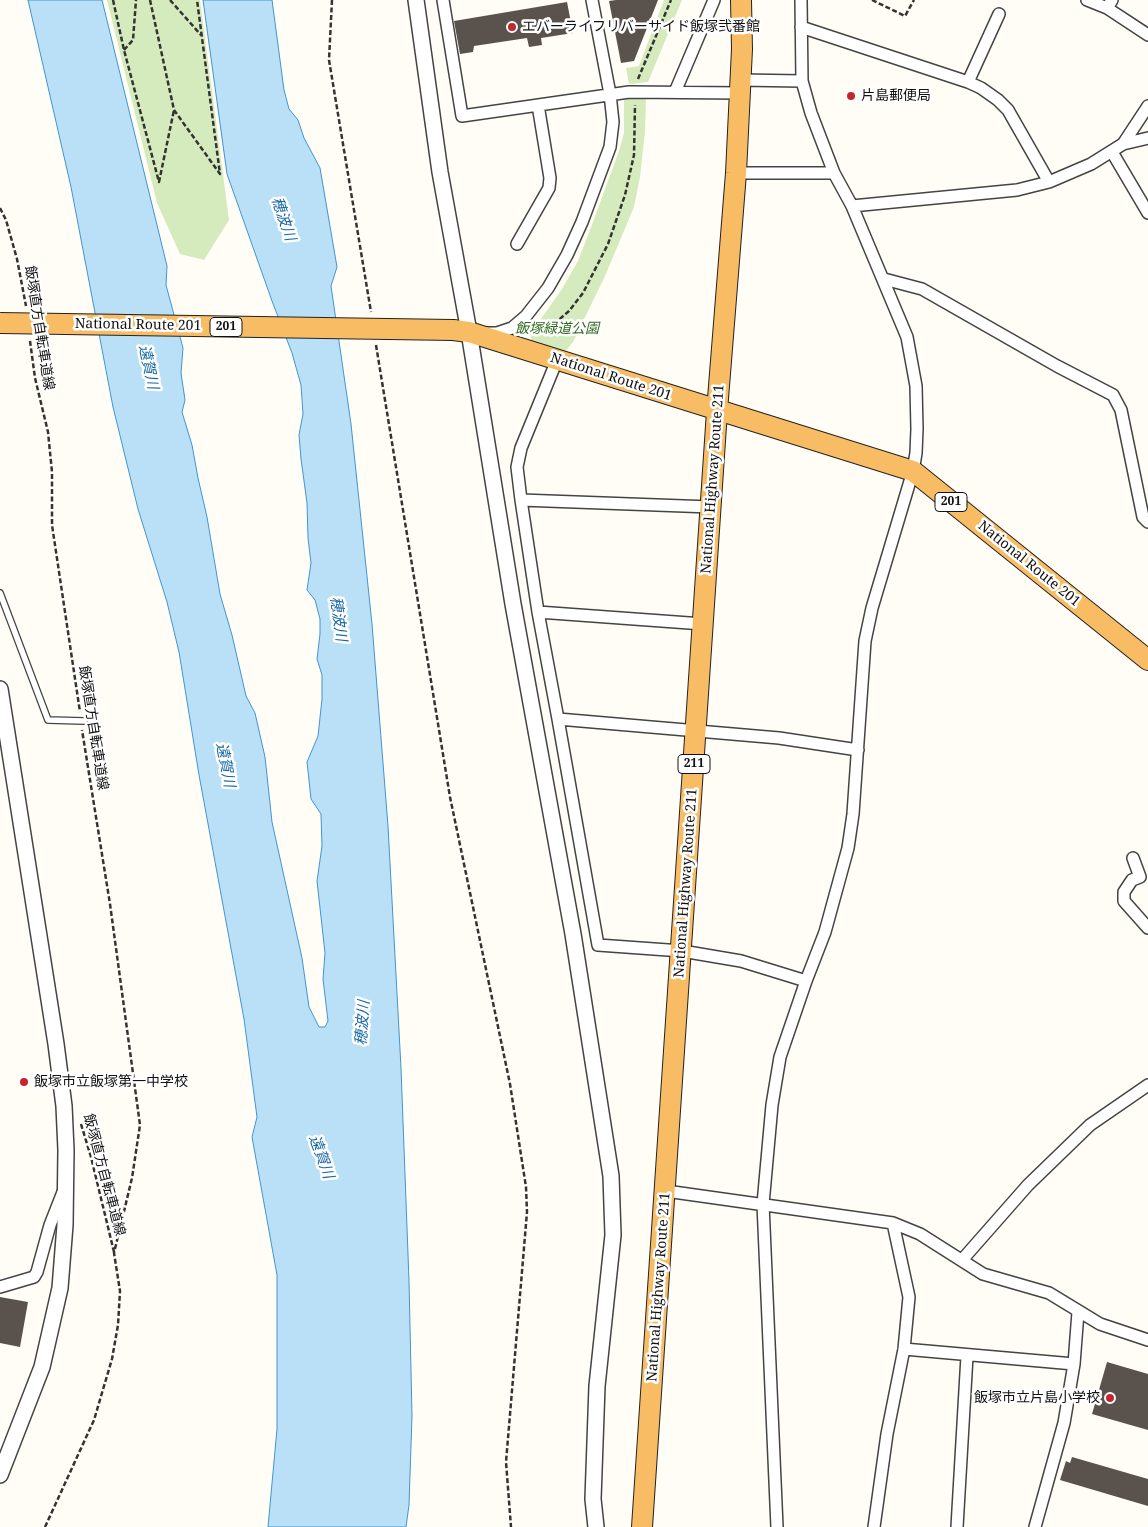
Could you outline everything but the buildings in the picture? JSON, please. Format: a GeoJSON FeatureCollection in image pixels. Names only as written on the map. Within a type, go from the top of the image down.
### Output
{"type":"FeatureCollection","features":[{"type":"Feature","properties":{"kind":"highway","name":"National Highway Route 211"},"geometry":{"type":"LineString","coordinates":[[642,1527],[717,411],[736,173],[742,49],[741,0]]}},
{"type":"Feature","properties":{"kind":"highway","name":"National Route 201"},"geometry":{"type":"LineString","coordinates":[[0,323],[461,331],[913,471],[1148,660]]}},
{"type":"Feature","properties":{"kind":"street"},"geometry":{"type":"LineString","coordinates":[[416,0],[461,331],[515,614],[572,934],[611,1176],[613,1235],[597,1386],[593,1499],[596,1527]]}},
{"type":"Feature","properties":{"kind":"street"},"geometry":{"type":"LineString","coordinates":[[443,0],[462,116],[629,92],[674,92],[802,81]]}},
{"type":"Feature","properties":{"kind":"street"},"geometry":{"type":"LineString","coordinates":[[461,331],[497,333],[512,328],[526,316],[548,288],[582,222],[610,147],[613,122],[610,94],[592,0]]}},
{"type":"Feature","properties":{"kind":"street"},"geometry":{"type":"LineString","coordinates":[[674,92],[714,0]]}},
{"type":"Feature","properties":{"kind":"street"},"geometry":{"type":"LineString","coordinates":[[777,1527],[763,1204],[772,1105],[780,1057],[825,932],[848,848],[853,814],[865,641],[872,608],[913,471],[916,454],[916,386],[907,337],[852,206],[834,173],[811,113],[802,81],[801,0]]}},
{"type":"Feature","properties":{"kind":"street"},"geometry":{"type":"LineString","coordinates":[[1087,0],[1109,4],[1148,35]]}},
{"type":"Feature","properties":{"kind":"street"},"geometry":{"type":"LineString","coordinates":[[968,82],[999,14]]}},
{"type":"Feature","properties":{"kind":"street"},"geometry":{"type":"LineString","coordinates":[[800,27],[968,82],[998,100],[1008,110],[1049,182]]}},
{"type":"Feature","properties":{"kind":"street"},"geometry":{"type":"LineString","coordinates":[[517,244],[548,188],[550,178],[538,105]]}},
{"type":"Feature","properties":{"kind":"street"},"geometry":{"type":"LineString","coordinates":[[852,206],[1017,190],[1049,182],[1092,164],[1123,144],[1148,106]]}},
{"type":"Feature","properties":{"kind":"street"},"geometry":{"type":"LineString","coordinates":[[1123,144],[1148,138]]}},
{"type":"Feature","properties":{"kind":"street"},"geometry":{"type":"LineString","coordinates":[[1112,152],[1148,213]]}},
{"type":"Feature","properties":{"kind":"street"},"geometry":{"type":"LineString","coordinates":[[736,173],[834,173]]}},
{"type":"Feature","properties":{"kind":"street"},"geometry":{"type":"LineString","coordinates":[[884,279],[922,290],[1057,366],[1113,395],[1121,410],[1143,517],[1148,522]]}},
{"type":"Feature","properties":{"kind":"street"},"geometry":{"type":"LineString","coordinates":[[557,360],[521,448],[517,468],[520,500],[538,612],[598,945],[682,951],[740,960],[806,981]]}},
{"type":"Feature","properties":{"kind":"street"},"geometry":{"type":"LineString","coordinates":[[520,500],[711,507]]}},
{"type":"Feature","properties":{"kind":"street"},"geometry":{"type":"LineString","coordinates":[[538,612],[703,624]]}},
{"type":"Feature","properties":{"kind":"street"},"geometry":{"type":"LineString","coordinates":[[0,689],[56,1044],[64,1106],[66,1150],[65,1225],[60,1288],[42,1367],[6,1449],[0,1475]]}},
{"type":"Feature","properties":{"kind":"street"},"geometry":{"type":"LineString","coordinates":[[558,719],[779,738],[858,750]]}},
{"type":"Feature","properties":{"kind":"street"},"geometry":{"type":"LineString","coordinates":[[1133,858],[1140,877],[1132,880],[1124,892],[1124,901],[1148,928]]}},
{"type":"Feature","properties":{"kind":"street"},"geometry":{"type":"LineString","coordinates":[[962,1260],[1028,1185],[1090,1125],[1148,1085]]}},
{"type":"Feature","properties":{"kind":"street"},"geometry":{"type":"LineString","coordinates":[[0,1287],[34,1277],[66,1183]]}},
{"type":"Feature","properties":{"kind":"street"},"geometry":{"type":"LineString","coordinates":[[666,1191],[892,1223],[920,1234],[983,1274],[1049,1293],[1100,1324],[1148,1340]]}},
{"type":"Feature","properties":{"kind":"street"},"geometry":{"type":"LineString","coordinates":[[874,1527],[887,1434],[904,1349],[909,1297],[892,1223]]}},
{"type":"Feature","properties":{"kind":"street"},"geometry":{"type":"LineString","coordinates":[[1035,1527],[1064,1423],[1074,1364],[1078,1312]]}},
{"type":"Feature","properties":{"kind":"street"},"geometry":{"type":"LineString","coordinates":[[904,1349],[1074,1364]]}},
{"type":"Feature","properties":{"kind":"street"},"geometry":{"type":"LineString","coordinates":[[957,1527],[967,1356]]}},
{"type":"Feature","properties":{"kind":"lane"},"geometry":{"type":"LineString","coordinates":[[0,593],[48,720],[82,721]]}},
{"type":"Feature","properties":{"kind":"path"},"geometry":{"type":"LineString","coordinates":[[113,0],[124,50],[159,182],[174,110]]}},
{"type":"Feature","properties":{"kind":"path"},"geometry":{"type":"LineString","coordinates":[[124,50],[133,40],[136,0]]}},
{"type":"Feature","properties":{"kind":"path"},"geometry":{"type":"LineString","coordinates":[[150,0],[174,110],[220,174],[197,0]]}},
{"type":"Feature","properties":{"kind":"path"},"geometry":{"type":"LineString","coordinates":[[170,0],[202,37]]}},
{"type":"Feature","properties":{"kind":"path"},"geometry":{"type":"LineString","coordinates":[[332,0],[329,60],[372,316]]}},
{"type":"Feature","properties":{"kind":"path"},"geometry":{"type":"LineString","coordinates":[[554,324],[569,311],[583,294],[608,244],[625,195],[634,155],[635,101],[629,92],[626,82],[640,79],[671,0]]}},
{"type":"Feature","properties":{"kind":"path"},"geometry":{"type":"LineString","coordinates":[[872,0],[905,16],[914,0]]}},
{"type":"Feature","properties":{"kind":"path","name":"飯塚直方自転車道線"},"geometry":{"type":"LineString","coordinates":[[0,208],[6,220],[17,259],[26,309]]}},
{"type":"Feature","properties":{"kind":"path","name":"飯塚直方自転車道線"},"geometry":{"type":"LineString","coordinates":[[30,339],[35,378],[48,432],[52,472],[52,524],[110,904],[140,1125],[132,1178],[114,1253]]}},
{"type":"Feature","properties":{"kind":"path"},"geometry":{"type":"LineString","coordinates":[[376,345],[450,797],[510,1084],[526,1187],[527,1212],[506,1462],[511,1527]]}},
{"type":"Feature","properties":{"kind":"path","name":"飯塚直方自転車道線"},"geometry":{"type":"LineString","coordinates":[[45,1527],[94,1420],[112,1359],[118,1325],[120,1291],[114,1253],[92,1157],[80,1120]]}},
{"type":"Feature","properties":{"kind":"green space"},"geometry":{"type":"Polygon","coordinates":[[[107,0],[200,0],[229,220],[204,260],[180,254],[157,203],[107,0]]]}},
{"type":"Feature","properties":{"kind":"green space"},"geometry":{"type":"Polygon","coordinates":[[[664,0],[682,0],[648,82],[629,84],[626,68],[639,66],[664,0]]]}},
{"type":"Feature","properties":{"kind":"green space","name":"飯塚緑道公園"},"geometry":{"type":"Polygon","coordinates":[[[624,98],[646,98],[645,132],[640,177],[634,207],[605,276],[573,342],[565,352],[535,343],[531,340],[531,333],[562,289],[578,261],[619,151],[624,133],[624,98]]]}},
{"type":"Feature","properties":{"kind":"water"},"geometry":{"type":"Polygon","coordinates":[[[28,0],[102,0],[167,266],[166,285],[183,348],[181,373],[185,400],[182,412],[192,445],[220,594],[232,635],[246,696],[255,713],[265,757],[272,822],[302,958],[309,1007],[319,1027],[325,1027],[328,1021],[323,979],[325,953],[317,881],[322,846],[321,814],[311,799],[307,762],[318,736],[322,699],[322,675],[317,659],[320,619],[315,600],[307,590],[311,563],[307,503],[299,435],[303,414],[301,385],[292,353],[227,174],[203,0],[272,0],[284,90],[289,109],[298,120],[304,138],[320,168],[337,267],[331,286],[351,424],[372,624],[388,826],[401,1068],[409,1281],[412,1416],[409,1505],[406,1527],[268,1527],[277,1429],[277,1275],[252,1137],[257,1117],[244,1019],[199,775],[179,652],[167,602],[138,509],[113,407],[71,187],[28,0]]]}},
{"type":"Feature","properties":{"kind":"place","name":"エバーライフリバーサイド飯塚弐番館"},"geometry":{"type":"Point","coordinates":[512,27]}},
{"type":"Feature","properties":{"kind":"place","name":"片島郵便局"},"geometry":{"type":"Point","coordinates":[851,96]}},
{"type":"Feature","properties":{"kind":"place","name":"飯塚市立飯塚第一中学校"},"geometry":{"type":"Point","coordinates":[24,1082]}},
{"type":"Feature","properties":{"kind":"place","name":"飯塚市立片島小学校"},"geometry":{"type":"Point","coordinates":[1110,1398]}},
{"type":"Feature","properties":{"kind":"water label","name":"穂波川"},"geometry":{"type":"Point","coordinates":[283,219]}},
{"type":"Feature","properties":{"kind":"water label","name":"遠賀川"},"geometry":{"type":"Point","coordinates":[148,367]}},
{"type":"Feature","properties":{"kind":"water label","name":"穂波川"},"geometry":{"type":"Point","coordinates":[338,619]}},
{"type":"Feature","properties":{"kind":"water label","name":"遠賀川"},"geometry":{"type":"Point","coordinates":[225,765]}},
{"type":"Feature","properties":{"kind":"water label","name":"穂波川"},"geometry":{"type":"Point","coordinates":[363,1023]}},
{"type":"Feature","properties":{"kind":"water label","name":"遠賀川"},"geometry":{"type":"Point","coordinates":[321,1157]}}]}
